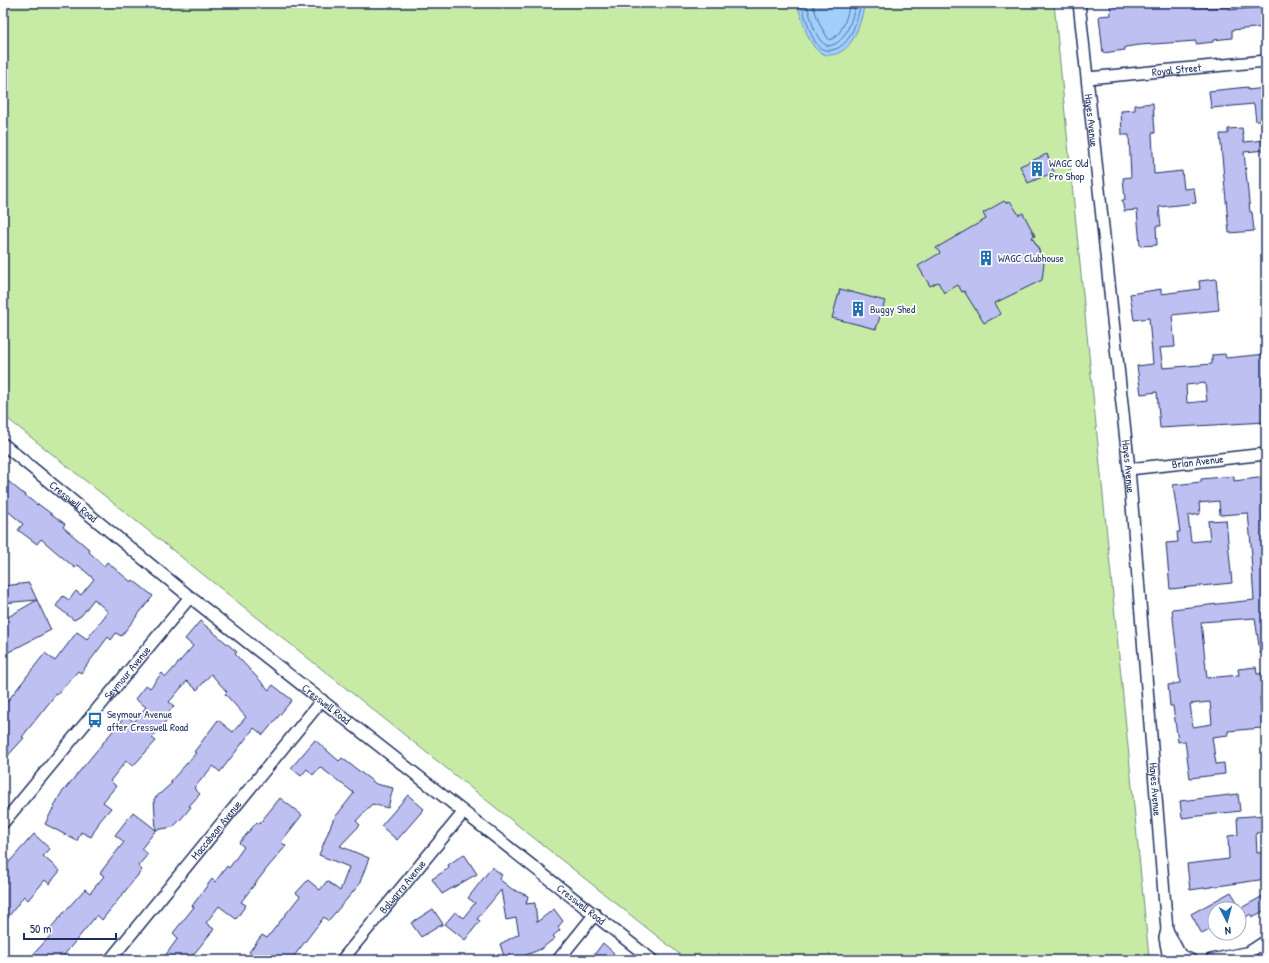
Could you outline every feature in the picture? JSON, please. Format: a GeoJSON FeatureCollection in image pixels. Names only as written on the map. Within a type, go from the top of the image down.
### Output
{"type":"FeatureCollection","features":[{"type":"Feature","properties":{"kind":"street","name":"Hayes Avenue"},"geometry":{"type":"LineString","coordinates":[[1079,3],[1129,469],[1167,930],[1166,943],[1168,960]]}},
{"type":"Feature","properties":{"kind":"street","name":"Royal Street"},"geometry":{"type":"LineString","coordinates":[[1088,78],[1266,61]]}},
{"type":"Feature","properties":{"kind":"street","name":"Cresswell Road"},"geometry":{"type":"LineString","coordinates":[[3,444],[190,597],[652,960]]}},
{"type":"Feature","properties":{"kind":"street","name":"Brian Avenue"},"geometry":{"type":"LineString","coordinates":[[1129,469],[1266,454]]}},
{"type":"Feature","properties":{"kind":"street","name":"Seymour Avenue"},"geometry":{"type":"LineString","coordinates":[[3,823],[190,597]]}},
{"type":"Feature","properties":{"kind":"street","name":"Maccabean Avenue"},"geometry":{"type":"LineString","coordinates":[[110,960],[322,700]]}},
{"type":"Feature","properties":{"kind":"street","name":"Balwarra Avenue"},"geometry":{"type":"LineString","coordinates":[[342,960],[463,812]]}},
{"type":"Feature","properties":{"kind":"street"},"geometry":{"type":"LineString","coordinates":[[558,960],[595,914]]}},
{"type":"Feature","properties":{"kind":"street","name":"Hayes Avenue"},"geometry":{"type":"LineString","coordinates":[[1167,930],[1180,955]]}},
{"type":"Feature","properties":{"kind":"street"},"geometry":{"type":"LineString","coordinates":[[1211,960],[1241,957],[1266,941]]}},
{"type":"Feature","properties":{"kind":"street"},"geometry":{"type":"LineString","coordinates":[[1168,960],[1180,955],[1191,960]]}},
{"type":"Feature","properties":{"kind":"green space"},"geometry":{"type":"Polygon","coordinates":[[[3,3],[1054,3],[1149,957],[1121,960],[687,960],[3,415],[3,3]]]}},
{"type":"Feature","properties":{"kind":"water"},"geometry":{"type":"Polygon","coordinates":[[[796,3],[865,3],[858,28],[850,44],[837,54],[829,55],[820,52],[815,48],[806,32],[796,3]]]}},
{"type":"Feature","properties":{"kind":"building"},"geometry":{"type":"Polygon","coordinates":[[[1110,3],[1194,3],[1195,8],[1230,7],[1230,10],[1266,7],[1266,27],[1232,30],[1232,38],[1213,40],[1213,42],[1196,44],[1196,41],[1140,45],[1125,47],[1125,50],[1103,53],[1099,16],[1111,15],[1110,3]]]}},
{"type":"Feature","properties":{"kind":"building"},"geometry":{"type":"Polygon","coordinates":[[[1248,87],[1248,90],[1266,88],[1266,121],[1256,121],[1254,104],[1211,108],[1209,91],[1248,87]]]}},
{"type":"Feature","properties":{"kind":"building"},"geometry":{"type":"Polygon","coordinates":[[[1153,103],[1155,133],[1152,133],[1154,174],[1182,171],[1184,189],[1194,188],[1196,203],[1159,207],[1161,226],[1156,226],[1157,245],[1140,246],[1137,210],[1124,211],[1122,200],[1125,200],[1123,178],[1131,177],[1129,135],[1122,135],[1121,111],[1135,110],[1135,105],[1153,103]]]}},
{"type":"Feature","properties":{"kind":"building"},"geometry":{"type":"Polygon","coordinates":[[[1242,128],[1244,142],[1266,140],[1266,150],[1244,152],[1250,212],[1252,212],[1254,231],[1229,233],[1220,134],[1228,134],[1228,129],[1242,128]]]}},
{"type":"Feature","properties":{"kind":"building","name":"WAGC Old Pro Shop"},"geometry":{"type":"Polygon","coordinates":[[[1047,154],[1054,172],[1028,183],[1020,166],[1047,154]]]}},
{"type":"Feature","properties":{"kind":"building","name":"WAGC Clubhouse"},"geometry":{"type":"Polygon","coordinates":[[[1004,201],[1006,203],[1010,201],[1019,215],[1023,213],[1035,236],[1032,237],[1040,252],[1038,253],[1044,263],[1042,280],[995,303],[1001,314],[984,323],[964,291],[962,292],[958,285],[944,293],[938,282],[930,286],[918,266],[940,253],[936,248],[986,219],[983,213],[1004,201]]]}},
{"type":"Feature","properties":{"kind":"building"},"geometry":{"type":"Polygon","coordinates":[[[1216,279],[1219,310],[1172,315],[1175,347],[1160,348],[1163,368],[1212,364],[1212,355],[1225,354],[1226,358],[1266,354],[1266,375],[1263,375],[1266,422],[1160,428],[1157,392],[1141,394],[1137,366],[1153,364],[1149,318],[1134,320],[1130,294],[1161,289],[1161,294],[1200,289],[1199,281],[1216,279]],[[1205,383],[1186,385],[1187,403],[1207,401],[1205,383]]]}},
{"type":"Feature","properties":{"kind":"building","name":"Buggy Shed"},"geometry":{"type":"Polygon","coordinates":[[[840,289],[885,301],[876,329],[832,318],[840,289]]]}},
{"type":"Feature","properties":{"kind":"building"},"geometry":{"type":"Polygon","coordinates":[[[1234,476],[1234,481],[1266,477],[1266,502],[1263,503],[1266,526],[1266,652],[1260,653],[1255,618],[1201,622],[1207,678],[1239,675],[1238,669],[1256,667],[1257,674],[1266,673],[1266,696],[1260,697],[1262,728],[1228,731],[1228,735],[1212,737],[1216,764],[1224,763],[1225,774],[1190,778],[1185,741],[1178,742],[1173,706],[1170,706],[1168,685],[1180,683],[1172,609],[1254,600],[1248,513],[1220,515],[1219,501],[1199,503],[1200,514],[1188,516],[1191,542],[1210,540],[1208,521],[1226,520],[1232,583],[1170,589],[1166,543],[1178,542],[1177,532],[1180,532],[1173,485],[1201,482],[1201,479],[1234,476]],[[1210,702],[1190,704],[1193,727],[1212,724],[1210,702]]]}},
{"type":"Feature","properties":{"kind":"building"},"geometry":{"type":"Polygon","coordinates":[[[3,477],[37,505],[38,504],[65,524],[63,527],[90,550],[89,552],[104,566],[107,562],[131,582],[133,580],[153,596],[121,636],[116,633],[111,640],[108,637],[81,673],[78,671],[57,695],[56,694],[22,737],[24,738],[3,761],[3,707],[45,653],[55,661],[77,632],[87,639],[108,612],[94,599],[81,616],[74,620],[56,606],[63,596],[69,600],[76,591],[81,595],[94,579],[78,565],[75,568],[41,539],[37,544],[18,530],[23,524],[3,507],[3,477]]]}},
{"type":"Feature","properties":{"kind":"building"},"geometry":{"type":"Polygon","coordinates":[[[29,583],[37,600],[3,603],[3,586],[29,583]]]}},
{"type":"Feature","properties":{"kind":"building"},"geometry":{"type":"Polygon","coordinates":[[[37,600],[51,630],[3,655],[3,620],[37,600]]]}},
{"type":"Feature","properties":{"kind":"building"},"geometry":{"type":"Polygon","coordinates":[[[200,621],[237,652],[235,654],[269,690],[273,685],[292,700],[263,735],[254,728],[220,772],[213,766],[194,788],[200,794],[189,806],[191,807],[173,827],[156,830],[154,799],[172,783],[170,782],[196,753],[194,752],[218,720],[233,732],[246,717],[225,694],[227,692],[211,674],[197,690],[187,681],[169,702],[174,706],[168,713],[171,715],[152,738],[156,741],[133,766],[126,761],[110,781],[116,786],[103,802],[111,808],[100,821],[91,837],[81,832],[77,841],[45,824],[60,795],[126,715],[134,722],[146,707],[135,699],[146,685],[150,688],[162,673],[166,677],[193,646],[185,639],[200,621]]]}},
{"type":"Feature","properties":{"kind":"building"},"geometry":{"type":"Polygon","coordinates":[[[315,740],[339,761],[342,758],[376,784],[393,788],[388,808],[372,804],[356,821],[360,825],[340,846],[369,858],[359,885],[328,921],[324,917],[291,960],[260,960],[249,952],[262,935],[267,938],[300,896],[296,893],[308,880],[320,890],[327,881],[340,891],[349,867],[319,855],[333,820],[354,793],[320,767],[313,775],[307,769],[301,776],[291,768],[315,740]]]}},
{"type":"Feature","properties":{"kind":"building"},"geometry":{"type":"Polygon","coordinates":[[[1238,794],[1240,811],[1182,818],[1180,801],[1238,794]]]}},
{"type":"Feature","properties":{"kind":"building"},"geometry":{"type":"Polygon","coordinates":[[[408,795],[424,809],[397,840],[381,826],[408,795]]]}},
{"type":"Feature","properties":{"kind":"building"},"geometry":{"type":"Polygon","coordinates":[[[280,798],[302,815],[281,842],[286,846],[241,902],[246,905],[236,919],[219,906],[206,923],[214,929],[189,960],[162,960],[178,938],[173,933],[194,907],[192,906],[212,879],[215,882],[227,866],[229,868],[244,847],[239,843],[257,822],[259,824],[280,798]]]}},
{"type":"Feature","properties":{"kind":"building"},"geometry":{"type":"Polygon","coordinates":[[[133,812],[156,830],[141,849],[148,854],[138,866],[142,870],[102,920],[97,915],[64,955],[70,960],[28,960],[51,935],[47,932],[85,889],[90,893],[104,876],[100,873],[124,842],[115,835],[133,812]]]}},
{"type":"Feature","properties":{"kind":"building"},"geometry":{"type":"Polygon","coordinates":[[[1266,815],[1266,832],[1256,833],[1257,853],[1266,852],[1266,879],[1190,890],[1187,864],[1229,859],[1228,836],[1238,835],[1237,817],[1266,815]]]}},
{"type":"Feature","properties":{"kind":"building"},"geometry":{"type":"Polygon","coordinates":[[[34,834],[50,849],[43,856],[60,871],[49,884],[45,880],[28,900],[24,896],[3,924],[3,869],[34,834]]]}},
{"type":"Feature","properties":{"kind":"building"},"geometry":{"type":"Polygon","coordinates":[[[464,854],[477,874],[442,894],[432,879],[449,868],[448,865],[464,854]]]}},
{"type":"Feature","properties":{"kind":"building"},"geometry":{"type":"Polygon","coordinates":[[[492,867],[502,875],[499,879],[512,889],[528,896],[526,904],[535,903],[537,922],[554,909],[563,921],[558,927],[560,930],[553,936],[555,938],[541,949],[514,960],[510,960],[509,957],[505,959],[500,944],[519,934],[516,918],[506,920],[501,890],[477,919],[480,921],[465,940],[445,924],[455,912],[463,918],[475,903],[468,898],[492,867]]]}},
{"type":"Feature","properties":{"kind":"building"},"geometry":{"type":"Polygon","coordinates":[[[1231,892],[1237,901],[1215,901],[1231,892]]]}},
{"type":"Feature","properties":{"kind":"building"},"geometry":{"type":"Polygon","coordinates":[[[1263,896],[1266,901],[1266,910],[1252,917],[1251,914],[1247,916],[1247,905],[1263,896]]]}},
{"type":"Feature","properties":{"kind":"building"},"geometry":{"type":"Polygon","coordinates":[[[1207,905],[1207,931],[1202,934],[1191,914],[1207,905]]]}},
{"type":"Feature","properties":{"kind":"building"},"geometry":{"type":"Polygon","coordinates":[[[433,909],[443,924],[421,937],[411,923],[433,909]]]}},
{"type":"Feature","properties":{"kind":"building"},"geometry":{"type":"Polygon","coordinates":[[[603,943],[614,953],[607,960],[590,960],[603,943]]]}},
{"type":"Feature","properties":{"kind":"place","name":"WAGC Old Pro Shop"},"geometry":{"type":"Point","coordinates":[1037,169]}},
{"type":"Feature","properties":{"kind":"place","name":"WAGC Clubhouse"},"geometry":{"type":"Point","coordinates":[986,258]}},
{"type":"Feature","properties":{"kind":"place","name":"Buggy Shed"},"geometry":{"type":"Point","coordinates":[858,309]}},
{"type":"Feature","properties":{"kind":"place","name":"Seymour Avenue after Cresswell Road"},"geometry":{"type":"Point","coordinates":[95,720]}}]}
